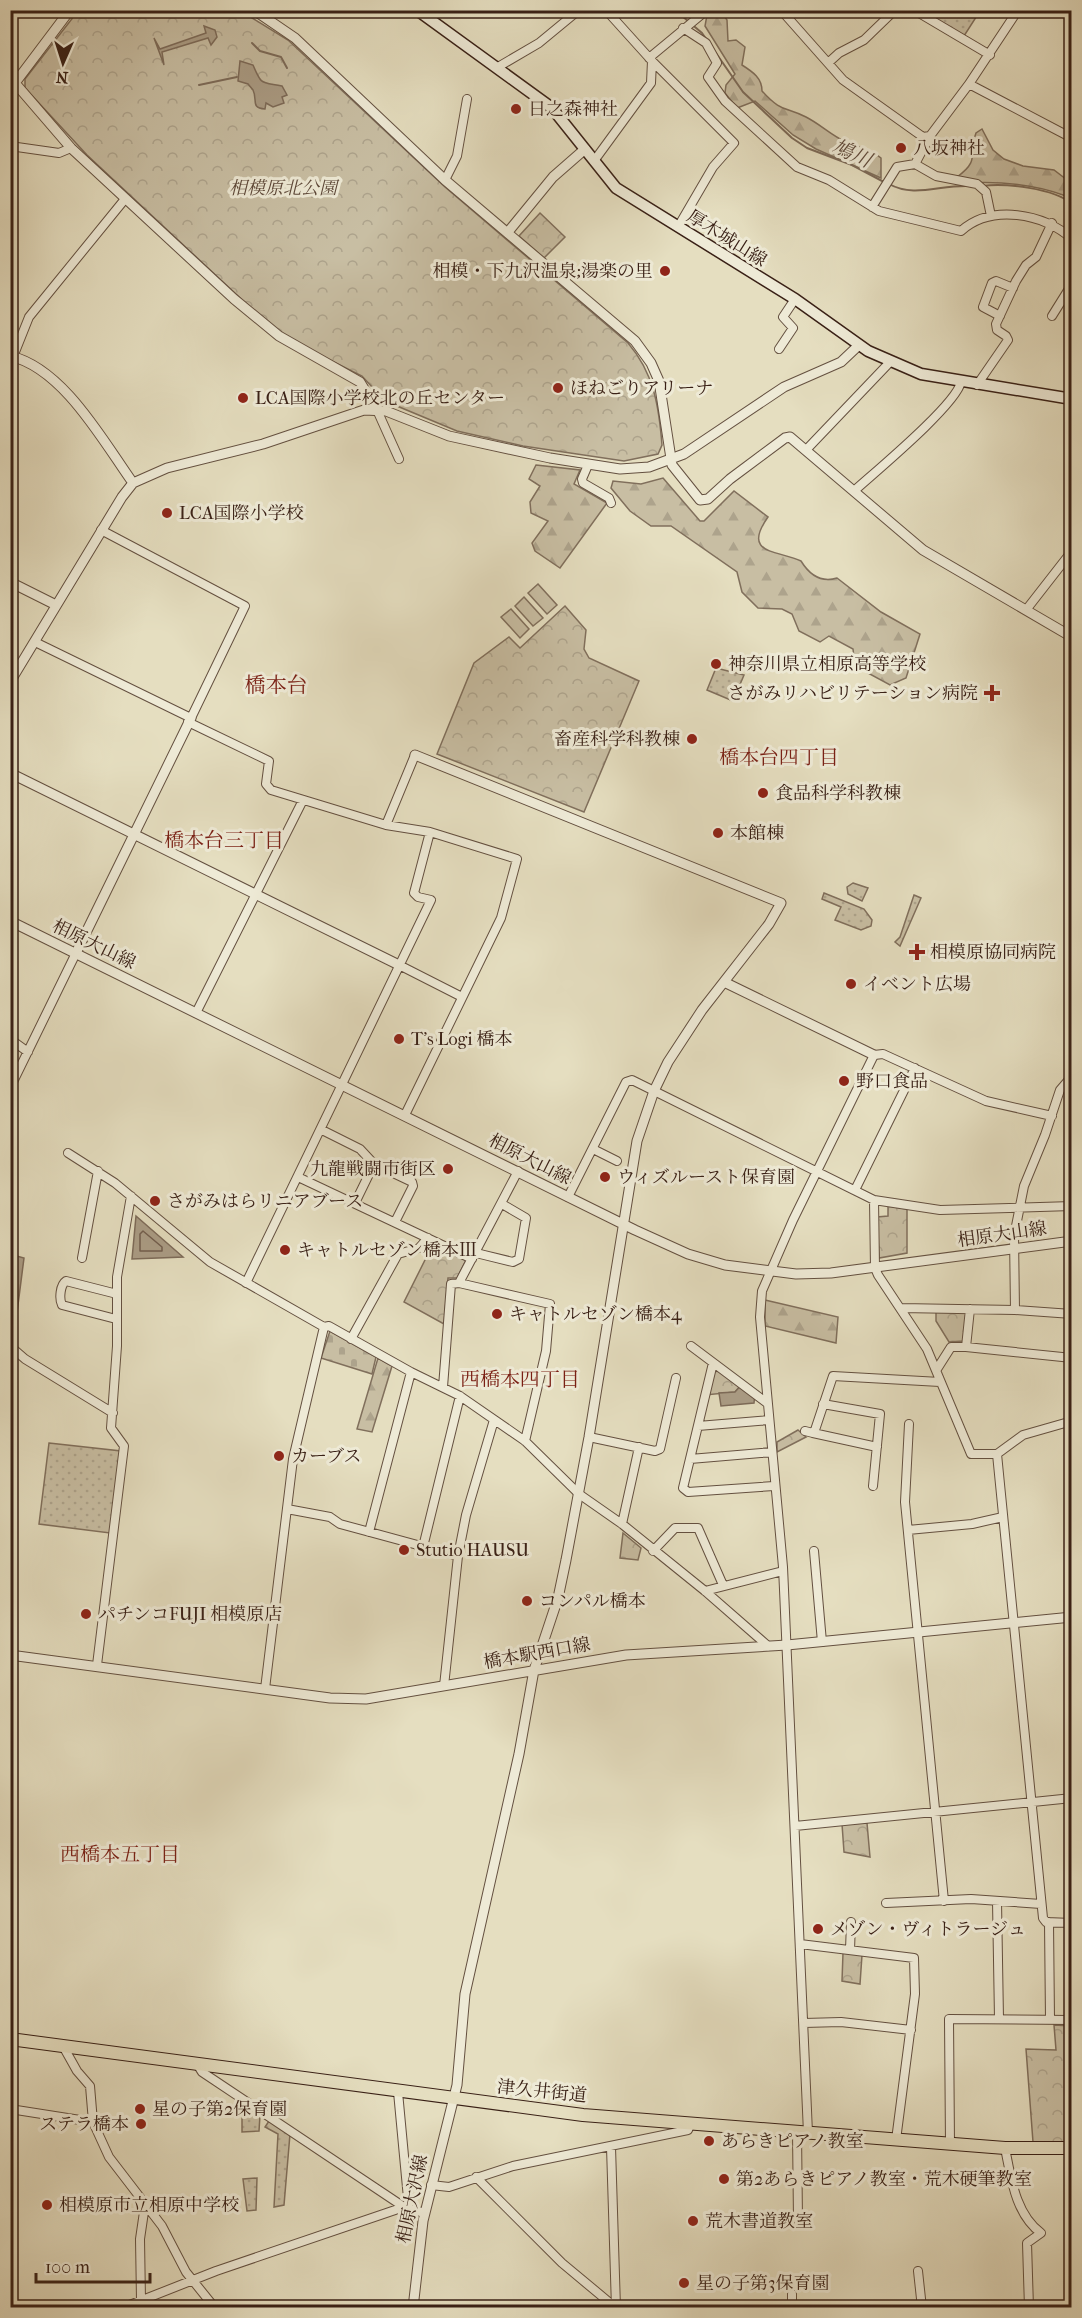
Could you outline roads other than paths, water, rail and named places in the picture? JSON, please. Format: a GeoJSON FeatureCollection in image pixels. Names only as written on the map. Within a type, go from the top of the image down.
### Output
{"type":"FeatureCollection","features":[{"type":"Feature","properties":{"kind":"highway","name":"津久井街道"},"geometry":{"type":"LineString","coordinates":[[10,2039],[583,2115],[1005,2148],[1071,2148]]}},
{"type":"Feature","properties":{"kind":"main road","name":"厚木城山線"},"geometry":{"type":"LineString","coordinates":[[417,10],[552,108],[616,188],[795,299],[859,345],[890,362],[921,374],[977,385],[1070,397]]}},
{"type":"Feature","properties":{"kind":"street"},"geometry":{"type":"LineString","coordinates":[[70,10],[12,82],[71,148],[234,299],[279,336],[360,382],[377,410],[399,459]]}},
{"type":"Feature","properties":{"kind":"street"},"geometry":{"type":"LineString","coordinates":[[254,10],[277,24],[304,46],[445,180],[629,335],[646,355],[656,372],[663,397],[670,461],[675,470],[703,501],[785,438],[793,439],[923,550],[1071,637]]}},
{"type":"Feature","properties":{"kind":"street"},"geometry":{"type":"LineString","coordinates":[[498,67],[539,44],[579,10]]}},
{"type":"Feature","properties":{"kind":"street"},"geometry":{"type":"LineString","coordinates":[[606,10],[650,60],[734,144],[713,166],[678,227]]}},
{"type":"Feature","properties":{"kind":"street"},"geometry":{"type":"LineString","coordinates":[[594,161],[651,83],[650,60],[684,27],[707,10]]}},
{"type":"Feature","properties":{"kind":"street"},"geometry":{"type":"LineString","coordinates":[[781,10],[843,80],[920,136],[930,136]]}},
{"type":"Feature","properties":{"kind":"street"},"geometry":{"type":"LineString","coordinates":[[828,63],[839,53],[864,40],[895,10]]}},
{"type":"Feature","properties":{"kind":"street"},"geometry":{"type":"LineString","coordinates":[[914,10],[990,55]]}},
{"type":"Feature","properties":{"kind":"street"},"geometry":{"type":"LineString","coordinates":[[915,164],[930,136],[990,55],[1018,10]]}},
{"type":"Feature","properties":{"kind":"street"},"geometry":{"type":"LineString","coordinates":[[684,27],[706,43],[717,63],[708,75],[724,101],[797,167],[829,180],[872,207],[962,231],[973,221],[991,216],[1029,218],[1052,223],[1071,239]]}},
{"type":"Feature","properties":{"kind":"street"},"geometry":{"type":"LineString","coordinates":[[969,84],[1071,138]]}},
{"type":"Feature","properties":{"kind":"street"},"geometry":{"type":"LineString","coordinates":[[445,180],[457,156],[467,99]]}},
{"type":"Feature","properties":{"kind":"street"},"geometry":{"type":"LineString","coordinates":[[10,146],[59,153],[71,148]]}},
{"type":"Feature","properties":{"kind":"street"},"geometry":{"type":"LineString","coordinates":[[508,232],[553,177],[585,149]]}},
{"type":"Feature","properties":{"kind":"street"},"geometry":{"type":"LineString","coordinates":[[872,207],[899,165],[915,164],[936,176],[981,187],[991,216]]}},
{"type":"Feature","properties":{"kind":"street"},"geometry":{"type":"LineString","coordinates":[[125,199],[37,306],[23,329],[12,356],[32,364],[58,382],[133,483]]}},
{"type":"Feature","properties":{"kind":"street"},"geometry":{"type":"LineString","coordinates":[[977,385],[1008,340],[996,327],[1000,316],[1026,265],[1036,257],[1052,223]]}},
{"type":"Feature","properties":{"kind":"street"},"geometry":{"type":"LineString","coordinates":[[1000,316],[983,307],[992,283],[996,281],[1013,288]]}},
{"type":"Feature","properties":{"kind":"street"},"geometry":{"type":"LineString","coordinates":[[1052,316],[1071,284]]}},
{"type":"Feature","properties":{"kind":"street"},"geometry":{"type":"LineString","coordinates":[[779,349],[792,330],[792,326],[782,319],[795,299]]}},
{"type":"Feature","properties":{"kind":"street"},"geometry":{"type":"LineString","coordinates":[[10,682],[101,530],[133,483],[182,463],[282,438],[351,413],[377,410],[449,436],[588,465],[634,469],[670,461],[784,387],[832,367],[859,345]]}},
{"type":"Feature","properties":{"kind":"street"},"geometry":{"type":"LineString","coordinates":[[806,450],[890,362]]}},
{"type":"Feature","properties":{"kind":"street"},"geometry":{"type":"LineString","coordinates":[[854,491],[940,411],[961,382]]}},
{"type":"Feature","properties":{"kind":"street"},"geometry":{"type":"LineString","coordinates":[[588,465],[582,481],[611,500],[611,503]]}},
{"type":"Feature","properties":{"kind":"street"},"geometry":{"type":"LineString","coordinates":[[11,1084],[245,606],[101,530]]}},
{"type":"Feature","properties":{"kind":"street"},"geometry":{"type":"LineString","coordinates":[[1026,610],[1071,551]]}},
{"type":"Feature","properties":{"kind":"street"},"geometry":{"type":"LineString","coordinates":[[10,582],[56,605]]}},
{"type":"Feature","properties":{"kind":"street"},"geometry":{"type":"LineString","coordinates":[[35,642],[269,761],[267,787],[386,825],[430,832],[518,861],[501,918],[405,1115]]}},
{"type":"Feature","properties":{"kind":"street"},"geometry":{"type":"LineString","coordinates":[[386,825],[415,755]]}},
{"type":"Feature","properties":{"kind":"street","name":"相原大沢線"},"geometry":{"type":"LineString","coordinates":[[413,2307],[417,2256],[425,2213],[457,2085],[465,1994],[519,1754],[534,1670],[558,1598],[590,1437],[622,1223],[637,1141],[654,1091],[684,1036],[769,924],[781,903],[415,755]]}},
{"type":"Feature","properties":{"kind":"street"},"geometry":{"type":"LineString","coordinates":[[10,773],[255,892],[462,997]]}},
{"type":"Feature","properties":{"kind":"street"},"geometry":{"type":"LineString","coordinates":[[196,1013],[303,800]]}},
{"type":"Feature","properties":{"kind":"street"},"geometry":{"type":"LineString","coordinates":[[246,1283],[322,1130],[431,900],[418,897],[414,893],[430,832]]}},
{"type":"Feature","properties":{"kind":"street","name":"相原大山線"},"geometry":{"type":"LineString","coordinates":[[10,921],[568,1197],[701,1259],[770,1273],[831,1273],[1071,1241]]}},
{"type":"Feature","properties":{"kind":"street"},"geometry":{"type":"LineString","coordinates":[[724,982],[874,1055],[884,1054],[986,1101],[1052,1116]]}},
{"type":"Feature","properties":{"kind":"street"},"geometry":{"type":"LineString","coordinates":[[10,1039],[28,1052]]}},
{"type":"Feature","properties":{"kind":"street"},"geometry":{"type":"LineString","coordinates":[[798,2220],[804,2023],[783,1571],[759,1306],[770,1273],[874,1055]]}},
{"type":"Feature","properties":{"kind":"street"},"geometry":{"type":"LineString","coordinates":[[855,1191],[915,1068]]}},
{"type":"Feature","properties":{"kind":"street"},"geometry":{"type":"LineString","coordinates":[[1015,1310],[1014,1249],[1024,1186],[1060,1090],[1071,1076]]}},
{"type":"Feature","properties":{"kind":"street"},"geometry":{"type":"LineString","coordinates":[[568,1197],[627,1080],[632,1080],[874,1200],[940,1210],[1071,1206]]}},
{"type":"Feature","properties":{"kind":"street"},"geometry":{"type":"LineString","coordinates":[[322,1130],[360,1149],[374,1164],[413,1184],[395,1222]]}},
{"type":"Feature","properties":{"kind":"street"},"geometry":{"type":"LineString","coordinates":[[593,1149],[617,1161]]}},
{"type":"Feature","properties":{"kind":"street"},"geometry":{"type":"LineString","coordinates":[[68,1153],[98,1171],[131,1196],[210,1262],[324,1327],[329,1326],[411,1372],[460,1396],[525,1441],[579,1494],[622,1524],[653,1551],[705,1590],[768,1646]]}},
{"type":"Feature","properties":{"kind":"street"},"geometry":{"type":"LineString","coordinates":[[355,1203],[374,1164]]}},
{"type":"Feature","properties":{"kind":"street"},"geometry":{"type":"LineString","coordinates":[[82,1258],[98,1171]]}},
{"type":"Feature","properties":{"kind":"street"},"geometry":{"type":"LineString","coordinates":[[459,1283],[518,1172]]}},
{"type":"Feature","properties":{"kind":"street"},"geometry":{"type":"LineString","coordinates":[[298,1177],[428,1238],[474,1256],[513,1263],[519,1259],[526,1218],[502,1204]]}},
{"type":"Feature","properties":{"kind":"street"},"geometry":{"type":"LineString","coordinates":[[97,1665],[124,1446],[111,1428],[117,1277],[131,1196]]}},
{"type":"Feature","properties":{"kind":"street"},"geometry":{"type":"LineString","coordinates":[[874,1200],[875,1268],[916,1329],[937,1369],[940,1382],[954,1408],[971,1454],[997,1454],[1023,1435],[1071,1421]]}},
{"type":"Feature","properties":{"kind":"street"},"geometry":{"type":"LineString","coordinates":[[351,1339],[398,1254],[419,1248],[428,1238]]}},
{"type":"Feature","properties":{"kind":"street"},"geometry":{"type":"LineString","coordinates":[[117,1294],[66,1281],[63,1284],[60,1300],[62,1305],[117,1319]]}},
{"type":"Feature","properties":{"kind":"street"},"geometry":{"type":"LineString","coordinates":[[443,1387],[452,1282],[550,1304],[546,1351],[525,1441]]}},
{"type":"Feature","properties":{"kind":"street"},"geometry":{"type":"LineString","coordinates":[[901,1308],[1015,1310],[1071,1314]]}},
{"type":"Feature","properties":{"kind":"street"},"geometry":{"type":"LineString","coordinates":[[966,1347],[970,1309]]}},
{"type":"Feature","properties":{"kind":"street"},"geometry":{"type":"LineString","coordinates":[[265,1689],[294,1459],[324,1327]]}},
{"type":"Feature","properties":{"kind":"street"},"geometry":{"type":"LineString","coordinates":[[10,1346],[26,1359],[113,1413]]}},
{"type":"Feature","properties":{"kind":"street"},"geometry":{"type":"LineString","coordinates":[[691,1346],[767,1403]]}},
{"type":"Feature","properties":{"kind":"street"},"geometry":{"type":"LineString","coordinates":[[937,1369],[951,1347],[1071,1358]]}},
{"type":"Feature","properties":{"kind":"street"},"geometry":{"type":"LineString","coordinates":[[713,1363],[683,1484],[688,1492],[774,1486]]}},
{"type":"Feature","properties":{"kind":"street"},"geometry":{"type":"LineString","coordinates":[[369,1532],[411,1372]]}},
{"type":"Feature","properties":{"kind":"street"},"geometry":{"type":"LineString","coordinates":[[877,1447],[809,1432],[823,1404],[833,1376],[940,1382]]}},
{"type":"Feature","properties":{"kind":"street"},"geometry":{"type":"LineString","coordinates":[[590,1437],[655,1451],[660,1449],[676,1377]]}},
{"type":"Feature","properties":{"kind":"street"},"geometry":{"type":"LineString","coordinates":[[423,1547],[460,1396]]}},
{"type":"Feature","properties":{"kind":"street"},"geometry":{"type":"LineString","coordinates":[[823,1404],[879,1412],[873,1486]]}},
{"type":"Feature","properties":{"kind":"street"},"geometry":{"type":"LineString","coordinates":[[444,1686],[458,1556],[466,1515],[494,1420]]}},
{"type":"Feature","properties":{"kind":"street"},"geometry":{"type":"LineString","coordinates":[[698,1426],[769,1420]]}},
{"type":"Feature","properties":{"kind":"street"},"geometry":{"type":"LineString","coordinates":[[909,1424],[904,1493],[944,1901]]}},
{"type":"Feature","properties":{"kind":"street"},"geometry":{"type":"LineString","coordinates":[[622,1524],[639,1447]]}},
{"type":"Feature","properties":{"kind":"street"},"geometry":{"type":"LineString","coordinates":[[690,1459],[772,1452]]}},
{"type":"Feature","properties":{"kind":"street"},"geometry":{"type":"LineString","coordinates":[[997,1454],[1043,1918],[1049,1922],[1071,1923]]}},
{"type":"Feature","properties":{"kind":"street"},"geometry":{"type":"LineString","coordinates":[[287,1509],[332,1518],[340,1524],[458,1556]]}},
{"type":"Feature","properties":{"kind":"street"},"geometry":{"type":"LineString","coordinates":[[908,1530],[972,1524],[1003,1517]]}},
{"type":"Feature","properties":{"kind":"street"},"geometry":{"type":"LineString","coordinates":[[653,1551],[675,1528],[698,1528],[723,1585]]}},
{"type":"Feature","properties":{"kind":"street"},"geometry":{"type":"LineString","coordinates":[[814,1551],[822,1642]]}},
{"type":"Feature","properties":{"kind":"street"},"geometry":{"type":"LineString","coordinates":[[705,1590],[783,1571]]}},
{"type":"Feature","properties":{"kind":"street","name":"橋本駅西口線"},"geometry":{"type":"LineString","coordinates":[[10,1654],[349,1699],[444,1686],[626,1655],[787,1645],[1071,1617]]}},
{"type":"Feature","properties":{"kind":"street"},"geometry":{"type":"LineString","coordinates":[[795,1826],[1071,1798]]}},
{"type":"Feature","properties":{"kind":"street"},"geometry":{"type":"LineString","coordinates":[[886,1903],[997,1901],[1041,1904]]}},
{"type":"Feature","properties":{"kind":"street"},"geometry":{"type":"LineString","coordinates":[[997,1901],[999,2019]]}},
{"type":"Feature","properties":{"kind":"street"},"geometry":{"type":"LineString","coordinates":[[850,1950],[851,1922]]}},
{"type":"Feature","properties":{"kind":"street"},"geometry":{"type":"LineString","coordinates":[[1049,1922],[1050,2020]]}},
{"type":"Feature","properties":{"kind":"street"},"geometry":{"type":"LineString","coordinates":[[800,1944],[914,1958],[915,1994],[896,2140]]}},
{"type":"Feature","properties":{"kind":"street"},"geometry":{"type":"LineString","coordinates":[[950,2144],[948,2021],[954,2017],[1071,2020]]}},
{"type":"Feature","properties":{"kind":"street"},"geometry":{"type":"LineString","coordinates":[[804,2023],[841,2022],[911,2030]]}},
{"type":"Feature","properties":{"kind":"street"},"geometry":{"type":"LineString","coordinates":[[63,2046],[71,2062],[90,2086],[93,2122],[109,2157],[162,2226],[192,2280],[215,2307]]}},
{"type":"Feature","properties":{"kind":"street"},"geometry":{"type":"LineString","coordinates":[[197,2064],[202,2072],[406,2208],[425,2213]]}},
{"type":"Feature","properties":{"kind":"street"},"geometry":{"type":"LineString","coordinates":[[398,2092],[406,2208]]}},
{"type":"Feature","properties":{"kind":"street"},"geometry":{"type":"LineString","coordinates":[[10,2109],[93,2122]]}},
{"type":"Feature","properties":{"kind":"street"},"geometry":{"type":"LineString","coordinates":[[431,2185],[449,2187],[513,2166],[688,2130],[691,2123]]}},
{"type":"Feature","properties":{"kind":"street"},"geometry":{"type":"LineString","coordinates":[[611,2147],[616,2307]]}},
{"type":"Feature","properties":{"kind":"street"},"geometry":{"type":"LineString","coordinates":[[1005,2148],[1014,2192],[1031,2224],[1041,2233],[1028,2243],[1029,2307]]}},
{"type":"Feature","properties":{"kind":"street"},"geometry":{"type":"LineString","coordinates":[[476,2177],[562,2264],[616,2307]]}},
{"type":"Feature","properties":{"kind":"street"},"geometry":{"type":"LineString","coordinates":[[141,2300],[140,2239],[145,2205]]}},
{"type":"Feature","properties":{"kind":"street"},"geometry":{"type":"LineString","coordinates":[[122,2307],[192,2280],[406,2208]]}},
{"type":"Feature","properties":{"kind":"street"},"geometry":{"type":"LineString","coordinates":[[918,2271],[922,2307]]}},
{"type":"Feature","properties":{"kind":"street"},"geometry":{"type":"LineString","coordinates":[[792,2294],[792,2307]]}},
{"type":"Feature","properties":{"kind":"water"},"geometry":{"type":"Polygon","coordinates":[[[204,26],[215,30],[217,37],[211,45],[208,38],[162,52],[164,65],[154,38],[160,49],[206,33],[204,26]]]}},
{"type":"Feature","properties":{"kind":"water"},"geometry":{"type":"Polygon","coordinates":[[[240,61],[253,65],[263,82],[282,86],[287,95],[282,97],[284,103],[273,107],[266,103],[265,109],[258,107],[253,90],[248,84],[238,81],[240,61]]]}},
{"type":"Feature","properties":{"kind":"water"},"geometry":{"type":"Polygon","coordinates":[[[136,1216],[183,1257],[132,1259],[136,1216]]]}},
{"type":"Feature","properties":{"kind":"water"},"geometry":{"type":"Polygon","coordinates":[[[13,1255],[24,1258],[14,1336],[10,1334],[10,1268],[13,1255]]]}},
{"type":"Feature","properties":{"kind":"water"},"geometry":{"type":"Polygon","coordinates":[[[742,1384],[755,1393],[754,1403],[721,1406],[719,1393],[735,1392],[742,1384]]]}},
{"type":"Feature","properties":{"kind":"waterway","name":"鳩川"},"geometry":{"type":"LineString","coordinates":[[675,10],[702,33],[743,92],[792,138],[807,148],[852,165],[884,182]]}},
{"type":"Feature","properties":{"kind":"waterway"},"geometry":{"type":"LineString","coordinates":[[252,43],[260,51],[281,57],[287,68]]}},
{"type":"Feature","properties":{"kind":"waterway"},"geometry":{"type":"LineString","coordinates":[[199,85],[237,77]]}},
{"type":"Feature","properties":{"kind":"waterway","name":"鳩川"},"geometry":{"type":"LineString","coordinates":[[889,184],[917,191],[968,186]]}},
{"type":"Feature","properties":{"kind":"waterway","name":"鳩川"},"geometry":{"type":"LineString","coordinates":[[982,186],[1003,185],[1042,190],[1072,204]]}},
{"type":"Feature","properties":{"kind":"place","name":"日之森神社"},"geometry":{"type":"Point","coordinates":[516,109]}},
{"type":"Feature","properties":{"kind":"place","name":"八坂神社"},"geometry":{"type":"Point","coordinates":[901,148]}},
{"type":"Feature","properties":{"kind":"place","name":"相模・下九沢温泉;湯楽の里"},"geometry":{"type":"Point","coordinates":[665,271]}},
{"type":"Feature","properties":{"kind":"place","name":"ほねごりアリーナ"},"geometry":{"type":"Point","coordinates":[558,388]}},
{"type":"Feature","properties":{"kind":"place","name":"LCA国際小学校北の丘センター"},"geometry":{"type":"Point","coordinates":[243,398]}},
{"type":"Feature","properties":{"kind":"place","name":"LCA国際小学校"},"geometry":{"type":"Point","coordinates":[167,513]}},
{"type":"Feature","properties":{"kind":"place","name":"神奈川県立相原高等学校"},"geometry":{"type":"Point","coordinates":[716,664]}},
{"type":"Feature","properties":{"kind":"place","name":"さがみリハビリテーション病院"},"geometry":{"type":"Point","coordinates":[992,693]}},
{"type":"Feature","properties":{"kind":"place","name":"畜産科学科教棟"},"geometry":{"type":"Point","coordinates":[692,739]}},
{"type":"Feature","properties":{"kind":"place","name":"食品科学科教棟"},"geometry":{"type":"Point","coordinates":[763,793]}},
{"type":"Feature","properties":{"kind":"place","name":"本館棟"},"geometry":{"type":"Point","coordinates":[718,833]}},
{"type":"Feature","properties":{"kind":"place","name":"相模原協同病院"},"geometry":{"type":"Point","coordinates":[917,952]}},
{"type":"Feature","properties":{"kind":"place","name":"イベント広場"},"geometry":{"type":"Point","coordinates":[851,984]}},
{"type":"Feature","properties":{"kind":"place","name":"T's Logi 橋本"},"geometry":{"type":"Point","coordinates":[399,1039]}},
{"type":"Feature","properties":{"kind":"place","name":"野口食品"},"geometry":{"type":"Point","coordinates":[844,1081]}},
{"type":"Feature","properties":{"kind":"place","name":"九龍戦闘市街区"},"geometry":{"type":"Point","coordinates":[448,1169]}},
{"type":"Feature","properties":{"kind":"place","name":"ウィズルースト保育園"},"geometry":{"type":"Point","coordinates":[605,1177]}},
{"type":"Feature","properties":{"kind":"place","name":"さがみはらリニアブース"},"geometry":{"type":"Point","coordinates":[155,1201]}},
{"type":"Feature","properties":{"kind":"place","name":"キャトルセゾン橋本Ⅲ"},"geometry":{"type":"Point","coordinates":[285,1250]}},
{"type":"Feature","properties":{"kind":"place","name":"キャトルセゾン橋本4"},"geometry":{"type":"Point","coordinates":[497,1314]}},
{"type":"Feature","properties":{"kind":"place","name":"カーブス"},"geometry":{"type":"Point","coordinates":[279,1456]}},
{"type":"Feature","properties":{"kind":"place","name":"Stutio HAUSU"},"geometry":{"type":"Point","coordinates":[404,1550]}},
{"type":"Feature","properties":{"kind":"place","name":"コンパル橋本"},"geometry":{"type":"Point","coordinates":[527,1601]}},
{"type":"Feature","properties":{"kind":"place","name":"パチンコFUJI 相模原店"},"geometry":{"type":"Point","coordinates":[86,1614]}},
{"type":"Feature","properties":{"kind":"place","name":"メゾン・ヴィトラージュ"},"geometry":{"type":"Point","coordinates":[818,1929]}},
{"type":"Feature","properties":{"kind":"place","name":"星の子第2保育園"},"geometry":{"type":"Point","coordinates":[140,2109]}},
{"type":"Feature","properties":{"kind":"place","name":"ステラ橋本"},"geometry":{"type":"Point","coordinates":[141,2124]}},
{"type":"Feature","properties":{"kind":"place","name":"あらきピアノ教室"},"geometry":{"type":"Point","coordinates":[709,2141]}},
{"type":"Feature","properties":{"kind":"place","name":"第2あらきピアノ教室・荒木硬筆教室"},"geometry":{"type":"Point","coordinates":[724,2179]}},
{"type":"Feature","properties":{"kind":"place","name":"相模原市立相原中学校"},"geometry":{"type":"Point","coordinates":[47,2205]}},
{"type":"Feature","properties":{"kind":"place","name":"荒木書道教室"},"geometry":{"type":"Point","coordinates":[693,2221]}},
{"type":"Feature","properties":{"kind":"place","name":"星の子第3保育園"},"geometry":{"type":"Point","coordinates":[684,2283]}},
{"type":"Feature","properties":{"kind":"district","name":"橋本台"},"geometry":{"type":"Point","coordinates":[276,685]}},
{"type":"Feature","properties":{"kind":"district","name":"橋本台四丁目"},"geometry":{"type":"Point","coordinates":[779,757]}},
{"type":"Feature","properties":{"kind":"district","name":"橋本台三丁目"},"geometry":{"type":"Point","coordinates":[224,840]}},
{"type":"Feature","properties":{"kind":"district","name":"西橋本四丁目"},"geometry":{"type":"Point","coordinates":[520,1379]}},
{"type":"Feature","properties":{"kind":"district","name":"西橋本五丁目"},"geometry":{"type":"Point","coordinates":[120,1854]}},
{"type":"Feature","properties":{"kind":"park label","name":"相模原北公園"},"geometry":{"type":"Point","coordinates":[283,188]}}]}
